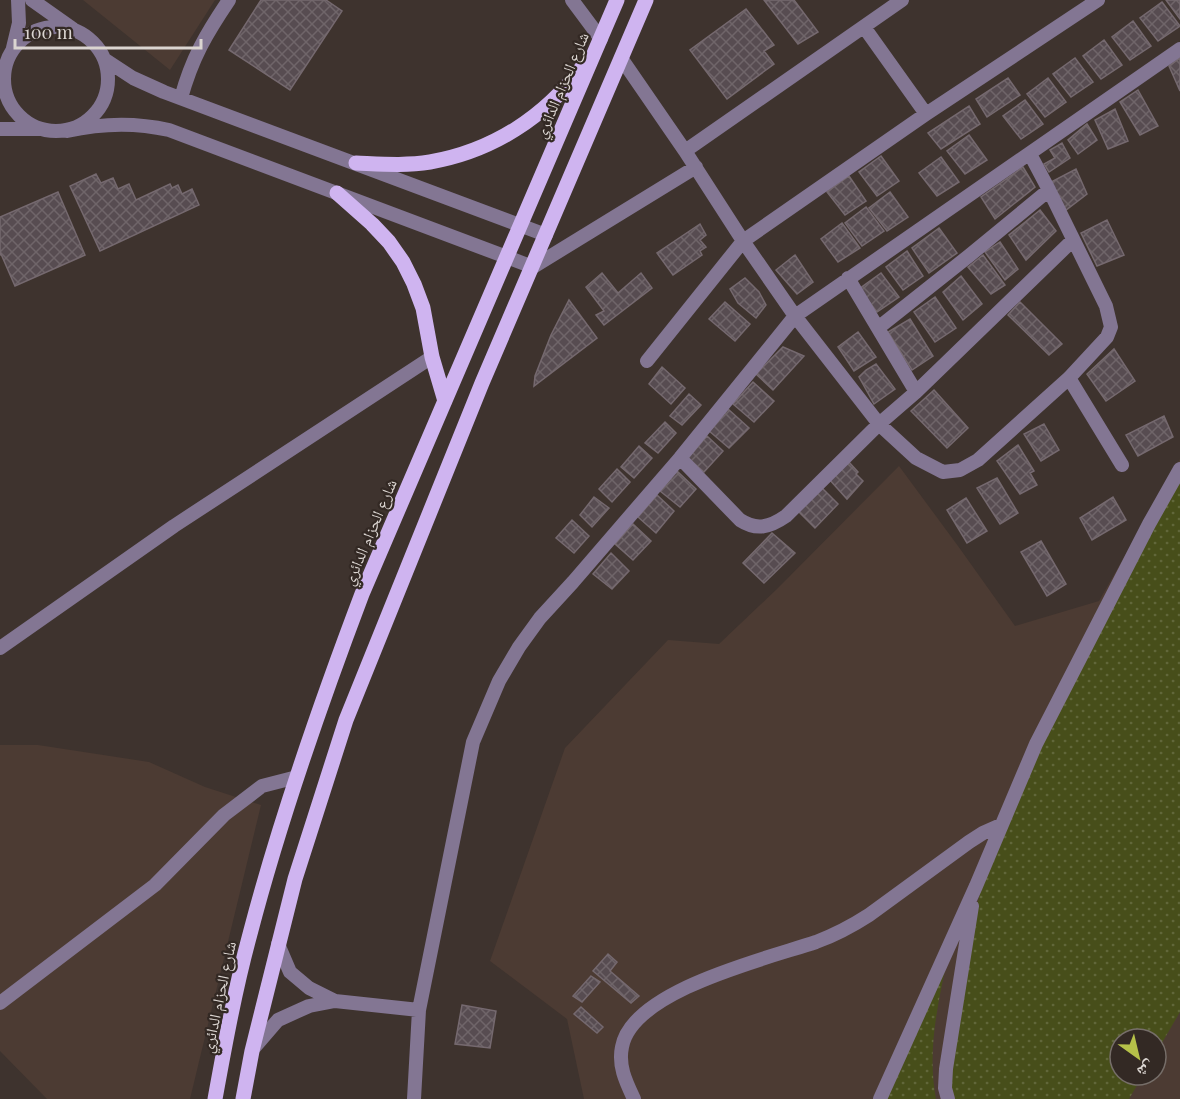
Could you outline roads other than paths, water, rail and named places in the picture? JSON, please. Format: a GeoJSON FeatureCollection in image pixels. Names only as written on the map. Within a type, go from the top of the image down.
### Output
{"type":"FeatureCollection","features":[{"type":"Feature","properties":{"kind":"main road","name":"شارع الحزام الدائري"},"geometry":{"type":"LineString","coordinates":[[215,1099],[249,935],[297,777],[332,675],[362,594],[617,0]]}},
{"type":"Feature","properties":{"kind":"main road"},"geometry":{"type":"LineString","coordinates":[[243,1099],[252,1051],[295,879],[345,720],[482,383],[646,0]]}},
{"type":"Feature","properties":{"kind":"main road"},"geometry":{"type":"LineString","coordinates":[[356,163],[397,165],[428,162],[459,156],[488,145],[515,131],[546,107],[574,78],[599,43]]}},
{"type":"Feature","properties":{"kind":"main road"},"geometry":{"type":"LineString","coordinates":[[337,193],[372,224],[403,262],[423,308],[432,357],[445,401]]}},
{"type":"Feature","properties":{"kind":"street"},"geometry":{"type":"LineString","coordinates":[[18,0],[19,23],[5,65],[4,83],[7,98],[15,112],[26,123],[41,130]]}},
{"type":"Feature","properties":{"kind":"street"},"geometry":{"type":"LineString","coordinates":[[32,0],[89,39],[104,59],[108,74],[108,89],[102,104],[93,116],[67,131]]}},
{"type":"Feature","properties":{"kind":"street"},"geometry":{"type":"LineString","coordinates":[[181,98],[195,54],[229,0]]}},
{"type":"Feature","properties":{"kind":"street"},"geometry":{"type":"LineString","coordinates":[[572,0],[599,43]]}},
{"type":"Feature","properties":{"kind":"street"},"geometry":{"type":"LineString","coordinates":[[686,151],[902,0]]}},
{"type":"Feature","properties":{"kind":"street"},"geometry":{"type":"LineString","coordinates":[[646,361],[743,241],[926,114],[1098,0]]}},
{"type":"Feature","properties":{"kind":"street"},"geometry":{"type":"LineString","coordinates":[[5,65],[17,44],[39,30],[52,27],[78,32]]}},
{"type":"Feature","properties":{"kind":"street"},"geometry":{"type":"LineString","coordinates":[[864,27],[926,114]]}},
{"type":"Feature","properties":{"kind":"street"},"geometry":{"type":"LineString","coordinates":[[414,1099],[419,1011],[473,742],[499,681],[540,618],[680,458],[795,316],[1180,50]]}},
{"type":"Feature","properties":{"kind":"street"},"geometry":{"type":"LineString","coordinates":[[621,58],[686,151],[743,241],[795,316],[879,424],[916,458],[943,472],[960,470],[978,460],[1069,378],[1107,337],[1111,327],[1106,306],[1030,154]]}},
{"type":"Feature","properties":{"kind":"street"},"geometry":{"type":"LineString","coordinates":[[104,59],[148,86],[546,235]]}},
{"type":"Feature","properties":{"kind":"street"},"geometry":{"type":"LineString","coordinates":[[0,129],[54,132],[108,124],[159,128],[533,267],[696,167]]}},
{"type":"Feature","properties":{"kind":"street"},"geometry":{"type":"LineString","coordinates":[[878,328],[1049,190]]}},
{"type":"Feature","properties":{"kind":"street"},"geometry":{"type":"LineString","coordinates":[[680,458],[740,520],[749,526],[778,522],[1073,240]]}},
{"type":"Feature","properties":{"kind":"street"},"geometry":{"type":"LineString","coordinates":[[848,278],[916,392]]}},
{"type":"Feature","properties":{"kind":"street"},"geometry":{"type":"LineString","coordinates":[[0,648],[174,526],[432,357]]}},
{"type":"Feature","properties":{"kind":"street"},"geometry":{"type":"LineString","coordinates":[[1069,378],[1122,465]]}},
{"type":"Feature","properties":{"kind":"street"},"geometry":{"type":"LineString","coordinates":[[880,1099],[976,886],[1036,744],[1149,524],[1180,469]]}},
{"type":"Feature","properties":{"kind":"street"},"geometry":{"type":"LineString","coordinates":[[0,1003],[155,885],[233,808],[262,786],[297,777]]}},
{"type":"Feature","properties":{"kind":"street"},"geometry":{"type":"LineString","coordinates":[[634,1099],[624,1077],[621,1062],[622,1045],[629,1029],[656,1005],[689,986],[749,962],[835,934],[869,915],[976,838],[1001,825]]}},
{"type":"Feature","properties":{"kind":"street"},"geometry":{"type":"LineString","coordinates":[[948,1099],[945,1088],[946,1069],[976,886]]}},
{"type":"Feature","properties":{"kind":"street"},"geometry":{"type":"LineString","coordinates":[[278,944],[290,972],[309,988],[335,1001]]}},
{"type":"Feature","properties":{"kind":"street"},"geometry":{"type":"LineString","coordinates":[[252,1051],[278,1020],[309,1006],[335,1001],[419,1011]]}}]}
